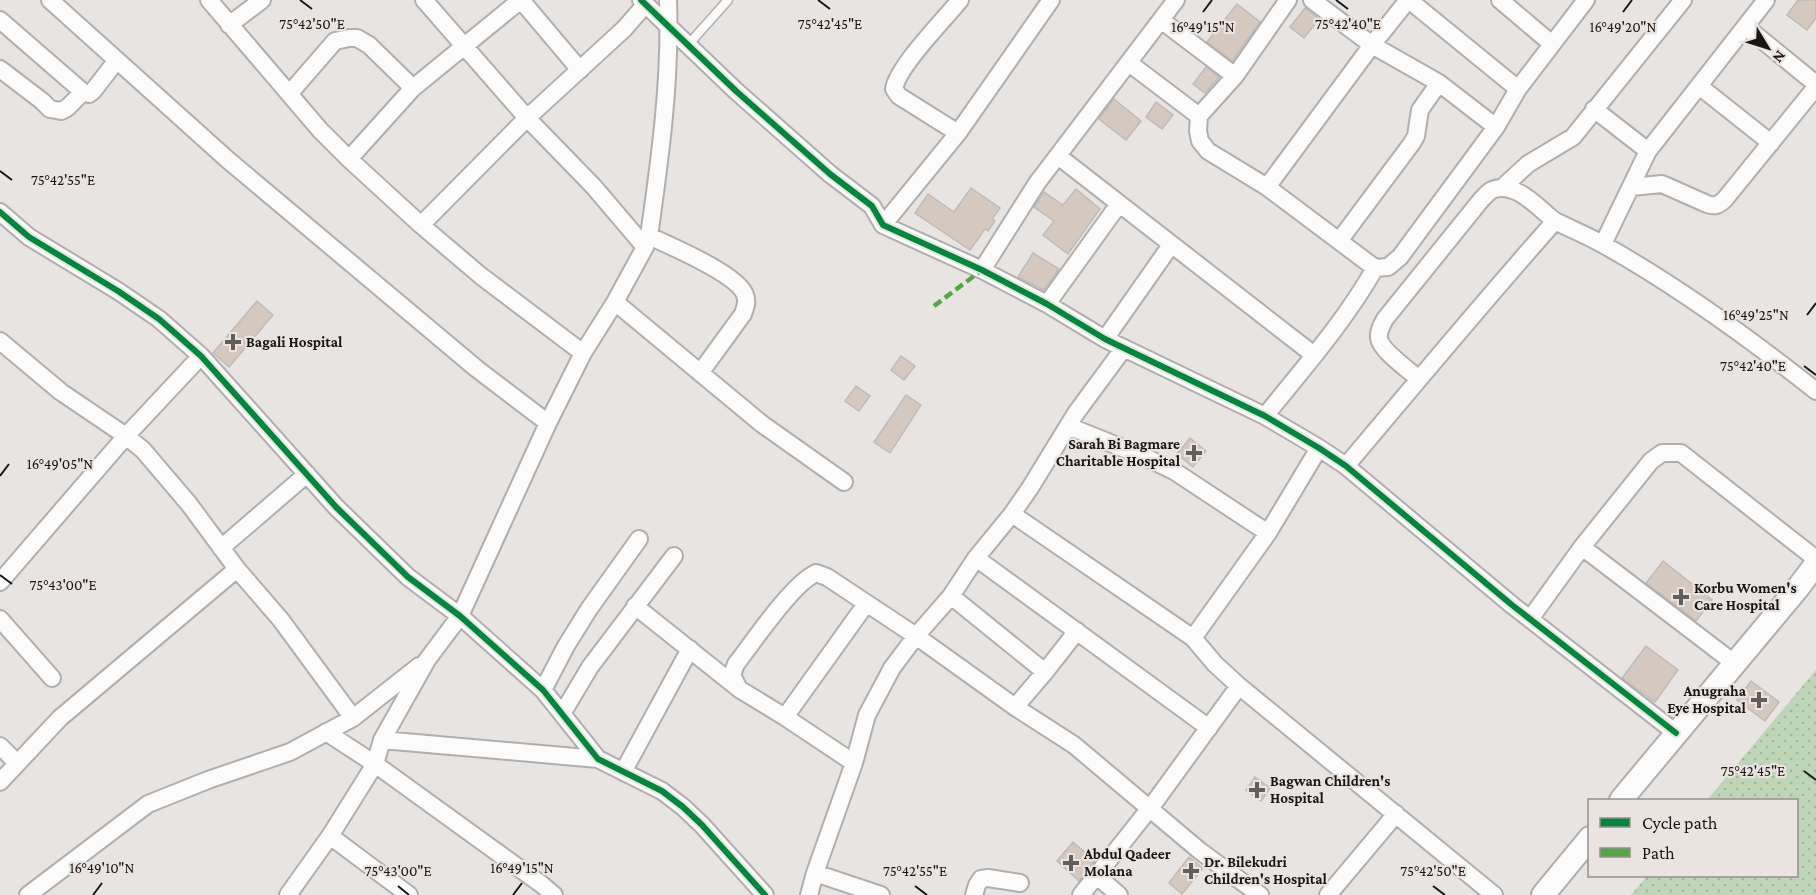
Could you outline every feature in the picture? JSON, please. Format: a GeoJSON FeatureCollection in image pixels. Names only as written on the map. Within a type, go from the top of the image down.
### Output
{"type":"FeatureCollection","features":[{"type":"Feature","properties":{"kind":"street"},"geometry":{"type":"LineString","coordinates":[[50,0],[245,175],[477,369],[548,423]]}},
{"type":"Feature","properties":{"kind":"street"},"geometry":{"type":"LineString","coordinates":[[209,0],[320,130],[349,159],[481,276],[584,353]]}},
{"type":"Feature","properties":{"kind":"street"},"geometry":{"type":"LineString","coordinates":[[229,25],[262,0]]}},
{"type":"Feature","properties":{"kind":"street"},"geometry":{"type":"LineString","coordinates":[[424,0],[527,118],[647,242],[717,269],[739,286],[745,294],[747,304],[743,314],[700,373]]}},
{"type":"Feature","properties":{"kind":"street"},"geometry":{"type":"LineString","coordinates":[[349,159],[413,88],[520,0],[580,70]]}},
{"type":"Feature","properties":{"kind":"street"},"geometry":{"type":"LineString","coordinates":[[288,895],[330,836],[375,764],[382,740],[427,660],[460,616],[548,423],[584,353],[647,242],[661,157],[669,27],[668,0]]}},
{"type":"Feature","properties":{"kind":"street"},"geometry":{"type":"LineString","coordinates":[[958,133],[899,96],[894,89],[895,82],[903,68],[960,0]]}},
{"type":"Feature","properties":{"kind":"street"},"geometry":{"type":"LineString","coordinates":[[883,225],[958,133],[1051,0]]}},
{"type":"Feature","properties":{"kind":"street"},"geometry":{"type":"LineString","coordinates":[[982,270],[1037,183],[1176,0]]}},
{"type":"Feature","properties":{"kind":"street"},"geometry":{"type":"LineString","coordinates":[[1288,0],[1235,76],[1199,116],[1200,141],[1208,151],[1266,188],[1375,268],[1388,267],[1400,257],[1496,127],[1518,89],[1586,0]]}},
{"type":"Feature","properties":{"kind":"street"},"geometry":{"type":"LineString","coordinates":[[1312,0],[1372,45],[1439,83],[1496,127]]}},
{"type":"Feature","properties":{"kind":"street"},"geometry":{"type":"LineString","coordinates":[[1266,188],[1372,45],[1409,0],[1518,89]]}},
{"type":"Feature","properties":{"kind":"street"},"geometry":{"type":"LineString","coordinates":[[1500,0],[1552,44]]}},
{"type":"Feature","properties":{"kind":"street"},"geometry":{"type":"LineString","coordinates":[[1502,188],[1528,164],[1573,136],[1683,0]]}},
{"type":"Feature","properties":{"kind":"street"},"geometry":{"type":"LineString","coordinates":[[1603,244],[1648,151],[1766,0]]}},
{"type":"Feature","properties":{"kind":"street"},"geometry":{"type":"LineString","coordinates":[[421,225],[527,118],[624,29],[643,2],[830,174],[872,206],[883,225],[982,270],[1047,304],[1105,339],[1265,416],[1319,448],[1346,466],[1530,619],[1676,733]]}},
{"type":"Feature","properties":{"kind":"street"},"geometry":{"type":"LineString","coordinates":[[0,20],[83,92],[89,94],[93,91],[117,60]]}},
{"type":"Feature","properties":{"kind":"street"},"geometry":{"type":"LineString","coordinates":[[1161,20],[1235,76]]}},
{"type":"Feature","properties":{"kind":"street"},"geometry":{"type":"LineString","coordinates":[[1630,187],[1662,184],[1713,207],[1725,199],[1816,86],[1746,27]]}},
{"type":"Feature","properties":{"kind":"street"},"geometry":{"type":"LineString","coordinates":[[289,94],[335,41],[349,38],[357,38],[369,45],[413,88]]}},
{"type":"Feature","properties":{"kind":"street"},"geometry":{"type":"LineString","coordinates":[[1129,63],[1199,116]]}},
{"type":"Feature","properties":{"kind":"street"},"geometry":{"type":"LineString","coordinates":[[0,69],[50,109],[61,111],[68,108],[83,92]]}},
{"type":"Feature","properties":{"kind":"street"},"geometry":{"type":"LineString","coordinates":[[1339,241],[1412,143],[1416,136],[1420,110],[1439,83]]}},
{"type":"Feature","properties":{"kind":"street"},"geometry":{"type":"LineString","coordinates":[[1699,86],[1771,143]]}},
{"type":"Feature","properties":{"kind":"street"},"geometry":{"type":"LineString","coordinates":[[1594,110],[1648,151]]}},
{"type":"Feature","properties":{"kind":"street"},"geometry":{"type":"LineString","coordinates":[[1058,156],[1314,356]]}},
{"type":"Feature","properties":{"kind":"street"},"geometry":{"type":"LineString","coordinates":[[1419,379],[1386,350],[1379,340],[1379,331],[1385,319],[1481,200],[1491,191],[1505,188],[1518,192],[1555,221],[1603,244],[1654,275],[1749,338],[1816,391]]}},
{"type":"Feature","properties":{"kind":"street"},"geometry":{"type":"LineString","coordinates":[[1047,304],[1119,204]]}},
{"type":"Feature","properties":{"kind":"street"},"geometry":{"type":"LineString","coordinates":[[0,212],[29,237],[118,291],[159,319],[201,356],[336,507],[408,577],[460,616],[543,690],[598,759]]}},
{"type":"Feature","properties":{"kind":"street"},"geometry":{"type":"LineString","coordinates":[[1346,466],[1490,294],[1555,221]]}},
{"type":"Feature","properties":{"kind":"street"},"geometry":{"type":"LineString","coordinates":[[1105,339],[1171,245]]}},
{"type":"Feature","properties":{"kind":"street"},"geometry":{"type":"LineString","coordinates":[[1265,416],[1314,356],[1368,282],[1375,268]]}},
{"type":"Feature","properties":{"kind":"street"},"geometry":{"type":"LineString","coordinates":[[615,302],[762,424],[844,482]]}},
{"type":"Feature","properties":{"kind":"street"},"geometry":{"type":"LineString","coordinates":[[0,342],[61,392],[143,450],[237,569],[281,620],[353,718]]}},
{"type":"Feature","properties":{"kind":"street"},"geometry":{"type":"LineString","coordinates":[[810,895],[815,873],[854,763],[867,715],[892,668],[951,596],[976,558],[1012,514],[1068,426],[1124,348]]}},
{"type":"Feature","properties":{"kind":"street"},"geometry":{"type":"LineString","coordinates":[[0,582],[126,436],[201,356]]}},
{"type":"Feature","properties":{"kind":"street"},"geometry":{"type":"LineString","coordinates":[[1068,426],[1145,457],[1173,471],[1268,533]]}},
{"type":"Feature","properties":{"kind":"street"},"geometry":{"type":"LineString","coordinates":[[1193,638],[1268,533],[1319,448]]}},
{"type":"Feature","properties":{"kind":"street"},"geometry":{"type":"LineString","coordinates":[[1530,619],[1582,547],[1652,461],[1662,453],[1681,453],[1816,562],[1623,799]]}},
{"type":"Feature","properties":{"kind":"street"},"geometry":{"type":"LineString","coordinates":[[221,548],[307,474]]}},
{"type":"Feature","properties":{"kind":"street"},"geometry":{"type":"LineString","coordinates":[[1012,514],[1193,638],[1215,664],[1239,686],[1494,895]]}},
{"type":"Feature","properties":{"kind":"street"},"geometry":{"type":"LineString","coordinates":[[543,690],[589,609],[639,539]]}},
{"type":"Feature","properties":{"kind":"street"},"geometry":{"type":"LineString","coordinates":[[1582,547],[1734,663]]}},
{"type":"Feature","properties":{"kind":"street"},"geometry":{"type":"LineString","coordinates":[[562,714],[590,667],[674,556]]}},
{"type":"Feature","properties":{"kind":"street"},"geometry":{"type":"LineString","coordinates":[[976,558],[1209,728]]}},
{"type":"Feature","properties":{"kind":"street"},"geometry":{"type":"LineString","coordinates":[[0,782],[60,718],[237,569]]}},
{"type":"Feature","properties":{"kind":"street"},"geometry":{"type":"LineString","coordinates":[[739,689],[732,675],[736,664],[793,592],[808,577],[816,573],[827,577],[1074,746],[1200,851],[1260,895]]}},
{"type":"Feature","properties":{"kind":"street"},"geometry":{"type":"LineString","coordinates":[[951,596],[1045,672]]}},
{"type":"Feature","properties":{"kind":"street"},"geometry":{"type":"LineString","coordinates":[[785,717],[866,604]]}},
{"type":"Feature","properties":{"kind":"street"},"geometry":{"type":"LineString","coordinates":[[636,606],[739,689],[854,763]]}},
{"type":"Feature","properties":{"kind":"street"},"geometry":{"type":"LineString","coordinates":[[0,619],[52,678]]}},
{"type":"Feature","properties":{"kind":"street"},"geometry":{"type":"LineString","coordinates":[[1015,706],[1077,631]]}},
{"type":"Feature","properties":{"kind":"street"},"geometry":{"type":"LineString","coordinates":[[623,772],[690,650]]}},
{"type":"Feature","properties":{"kind":"street"},"geometry":{"type":"LineString","coordinates":[[28,895],[148,804],[208,780],[290,752],[353,718],[427,660]]}},
{"type":"Feature","properties":{"kind":"street"},"geometry":{"type":"LineString","coordinates":[[1081,895],[1150,809],[1239,686]]}},
{"type":"Feature","properties":{"kind":"street"},"geometry":{"type":"LineString","coordinates":[[326,732],[375,764],[554,895]]}},
{"type":"Feature","properties":{"kind":"street"},"geometry":{"type":"LineString","coordinates":[[382,740],[598,759],[662,791],[683,807],[765,895]]}},
{"type":"Feature","properties":{"kind":"street"},"geometry":{"type":"LineString","coordinates":[[0,746],[17,763]]}},
{"type":"Feature","properties":{"kind":"street"},"geometry":{"type":"LineString","coordinates":[[1328,895],[1396,814]]}},
{"type":"Feature","properties":{"kind":"street"},"geometry":{"type":"LineString","coordinates":[[330,836],[409,895]]}},
{"type":"Feature","properties":{"kind":"street"},"geometry":{"type":"LineString","coordinates":[[1543,895],[1588,840]]}},
{"type":"Feature","properties":{"kind":"street"},"geometry":{"type":"LineString","coordinates":[[815,873],[880,895]]}},
{"type":"Feature","properties":{"kind":"street"},"geometry":{"type":"LineString","coordinates":[[1097,876],[1119,895]]}},
{"type":"Feature","properties":{"kind":"street"},"geometry":{"type":"LineString","coordinates":[[974,895],[981,879],[1020,883]]}},
{"type":"Feature","properties":{"kind":"lane"},"geometry":{"type":"LineString","coordinates":[[688,45],[728,0]]}},
{"type":"Feature","properties":{"kind":"green space"},"geometry":{"type":"Polygon","coordinates":[[[1816,670],[1816,895],[1631,895],[1646,877],[1798,877],[1798,799],[1708,799],[1816,670]]]}},
{"type":"Feature","properties":{"kind":"building"},"geometry":{"type":"Polygon","coordinates":[[[1798,0],[1816,0],[1816,18],[1807,30],[1787,15],[1798,0]]]}},
{"type":"Feature","properties":{"kind":"building"},"geometry":{"type":"Polygon","coordinates":[[[1237,4],[1260,22],[1232,61],[1207,42],[1237,4]]]}},
{"type":"Feature","properties":{"kind":"building"},"geometry":{"type":"Polygon","coordinates":[[[1305,8],[1319,19],[1304,38],[1290,27],[1305,8]]]}},
{"type":"Feature","properties":{"kind":"building"},"geometry":{"type":"Polygon","coordinates":[[[1206,67],[1219,77],[1205,93],[1193,84],[1206,67]]]}},
{"type":"Feature","properties":{"kind":"building"},"geometry":{"type":"Polygon","coordinates":[[[1114,99],[1141,121],[1126,140],[1099,119],[1114,99]]]}},
{"type":"Feature","properties":{"kind":"building"},"geometry":{"type":"Polygon","coordinates":[[[1156,102],[1173,115],[1162,129],[1146,117],[1156,102]]]}},
{"type":"Feature","properties":{"kind":"building"},"geometry":{"type":"Polygon","coordinates":[[[971,188],[1000,208],[992,219],[995,221],[988,231],[985,229],[970,250],[915,213],[928,194],[954,212],[971,188]]]}},
{"type":"Feature","properties":{"kind":"building"},"geometry":{"type":"Polygon","coordinates":[[[1076,189],[1100,209],[1068,254],[1043,235],[1054,221],[1034,207],[1044,192],[1063,205],[1076,189]]]}},
{"type":"Feature","properties":{"kind":"building"},"geometry":{"type":"Polygon","coordinates":[[[1033,253],[1059,269],[1044,290],[1018,277],[1033,253]]]}},
{"type":"Feature","properties":{"kind":"building"},"geometry":{"type":"Polygon","coordinates":[[[257,301],[273,315],[229,367],[213,353],[257,301]]]}},
{"type":"Feature","properties":{"kind":"building"},"geometry":{"type":"Polygon","coordinates":[[[901,356],[915,366],[904,380],[891,370],[901,356]]]}},
{"type":"Feature","properties":{"kind":"building"},"geometry":{"type":"Polygon","coordinates":[[[856,386],[870,396],[859,411],[845,401],[856,386]]]}},
{"type":"Feature","properties":{"kind":"building"},"geometry":{"type":"Polygon","coordinates":[[[906,395],[921,405],[890,453],[874,442],[906,395]]]}},
{"type":"Feature","properties":{"kind":"building"},"geometry":{"type":"Polygon","coordinates":[[[1190,438],[1206,451],[1193,467],[1177,454],[1190,438]]]}},
{"type":"Feature","properties":{"kind":"building"},"geometry":{"type":"Polygon","coordinates":[[[1663,561],[1712,600],[1696,621],[1646,583],[1663,561]]]}},
{"type":"Feature","properties":{"kind":"building"},"geometry":{"type":"Polygon","coordinates":[[[1646,646],[1678,670],[1655,702],[1622,678],[1646,646]]]}},
{"type":"Feature","properties":{"kind":"building"},"geometry":{"type":"Polygon","coordinates":[[[1751,681],[1779,702],[1765,721],[1737,700],[1751,681]]]}},
{"type":"Feature","properties":{"kind":"building"},"geometry":{"type":"Polygon","coordinates":[[[1255,777],[1270,788],[1261,801],[1246,790],[1255,777]]]}},
{"type":"Feature","properties":{"kind":"building"},"geometry":{"type":"Polygon","coordinates":[[[1073,842],[1095,861],[1079,881],[1057,861],[1073,842]]]}},
{"type":"Feature","properties":{"kind":"building"},"geometry":{"type":"Polygon","coordinates":[[[1189,857],[1203,868],[1182,894],[1169,883],[1189,857]]]}},
{"type":"Feature","properties":{"kind":"marked path"},"geometry":{"type":"LineString","coordinates":[[934,306],[982,270]]}},
{"type":"Feature","properties":{"kind":"cycle path"},"geometry":{"type":"LineString","coordinates":[[641,0],[736,91],[830,174],[872,206],[883,225],[982,270],[1047,304],[1105,339],[1265,416],[1319,448],[1346,466],[1512,605],[1676,733]]}},
{"type":"Feature","properties":{"kind":"cycle path"},"geometry":{"type":"LineString","coordinates":[[0,212],[29,237],[118,291],[159,319],[201,356],[336,507],[408,577],[460,616],[543,690],[598,759],[662,791],[683,807],[765,895]]}},
{"type":"Feature","properties":{"kind":"place","name":"Bagali Hospital"},"geometry":{"type":"Point","coordinates":[233,342]}},
{"type":"Feature","properties":{"kind":"place","name":"Sarah Bi Bagmare Charitable Hospital"},"geometry":{"type":"Point","coordinates":[1194,453]}},
{"type":"Feature","properties":{"kind":"place","name":"Korbu Women's Care Hospital"},"geometry":{"type":"Point","coordinates":[1681,597]}},
{"type":"Feature","properties":{"kind":"place","name":"Anugraha Eye Hospital"},"geometry":{"type":"Point","coordinates":[1759,700]}},
{"type":"Feature","properties":{"kind":"place","name":"Bagwan Children's Hospital"},"geometry":{"type":"Point","coordinates":[1257,790]}},
{"type":"Feature","properties":{"kind":"place","name":"Abdul Qadeer Molana"},"geometry":{"type":"Point","coordinates":[1071,863]}},
{"type":"Feature","properties":{"kind":"place","name":"Dr. Bilekudri Children's Hospital"},"geometry":{"type":"Point","coordinates":[1191,871]}}]}
